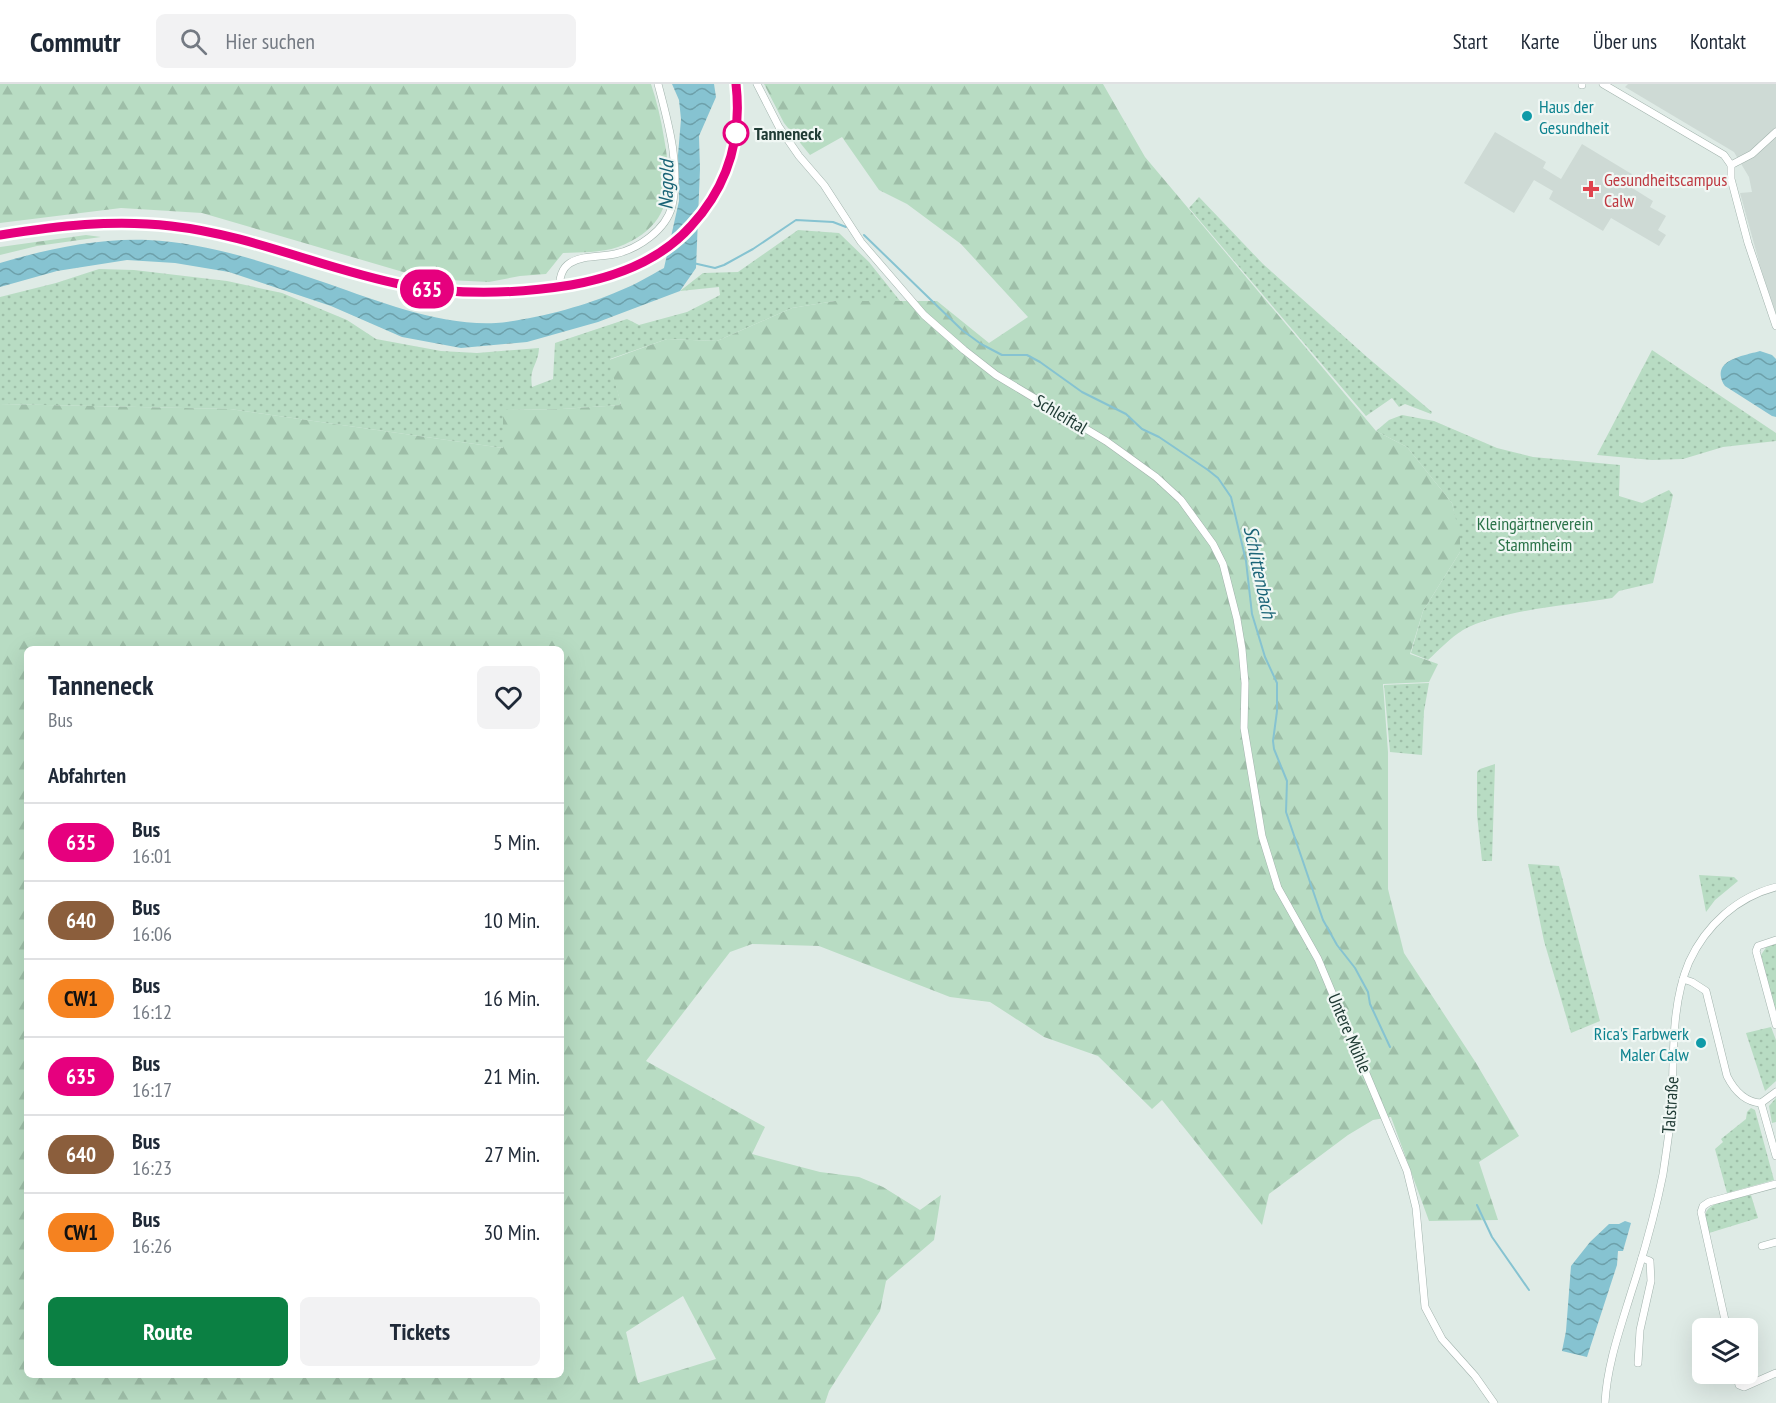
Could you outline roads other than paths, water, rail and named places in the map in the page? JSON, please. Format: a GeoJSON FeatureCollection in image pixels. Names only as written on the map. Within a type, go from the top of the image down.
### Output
{"type":"FeatureCollection","features":[{"type":"Feature","properties":{"kind":"main road"},"geometry":{"type":"LineString","coordinates":[[0,235],[78,224],[143,223],[200,230],[238,238],[368,277],[438,291],[495,293],[560,286],[604,277],[650,259],[685,233],[700,217],[721,183],[735,146],[738,113],[736,84]]}},
{"type":"Feature","properties":{"kind":"street"},"geometry":{"type":"LineString","coordinates":[[560,286],[560,279],[568,264],[576,260],[617,253],[643,242],[656,232],[672,208],[675,178],[673,157],[658,84]]}},
{"type":"Feature","properties":{"kind":"street","name":"Schleiftal"},"geometry":{"type":"LineString","coordinates":[[757,84],[779,127],[824,186],[861,242],[924,315],[996,375],[1106,441],[1156,477],[1181,500],[1197,519],[1223,564],[1237,619],[1243,660],[1245,728],[1255,791]]}},
{"type":"Feature","properties":{"kind":"street"},"geometry":{"type":"LineString","coordinates":[[1604,84],[1724,155],[1731,165],[1731,179],[1758,274],[1776,326]]}},
{"type":"Feature","properties":{"kind":"street"},"geometry":{"type":"LineString","coordinates":[[1731,165],[1752,154],[1776,132]]}},
{"type":"Feature","properties":{"kind":"street","name":"Untere Mühle"},"geometry":{"type":"LineString","coordinates":[[1255,791],[1262,836],[1278,888],[1318,959],[1407,1171],[1415,1201],[1425,1307],[1442,1339],[1494,1403]]}},
{"type":"Feature","properties":{"kind":"street","name":"Talstraße"},"geometry":{"type":"LineString","coordinates":[[1605,1403],[1606,1378],[1642,1258],[1663,1172],[1671,1116],[1673,1048],[1683,979],[1699,943],[1714,923],[1742,902],[1762,891],[1776,887]]}},
{"type":"Feature","properties":{"kind":"street"},"geometry":{"type":"LineString","coordinates":[[1776,940],[1758,946],[1756,951],[1776,1025]]}},
{"type":"Feature","properties":{"kind":"street"},"geometry":{"type":"LineString","coordinates":[[1683,979],[1706,991],[1727,1076],[1732,1087],[1755,1103],[1761,1103],[1776,1092]]}},
{"type":"Feature","properties":{"kind":"street"},"geometry":{"type":"LineString","coordinates":[[1761,1103],[1776,1156]]}},
{"type":"Feature","properties":{"kind":"street"},"geometry":{"type":"LineString","coordinates":[[1725,1318],[1701,1212],[1703,1206],[1709,1202],[1776,1184]]}},
{"type":"Feature","properties":{"kind":"street"},"geometry":{"type":"LineString","coordinates":[[1762,1246],[1776,1242]]}},
{"type":"Feature","properties":{"kind":"street"},"geometry":{"type":"LineString","coordinates":[[1638,1363],[1640,1330],[1652,1281],[1650,1261],[1642,1258]]}},
{"type":"Feature","properties":{"kind":"street"},"geometry":{"type":"LineString","coordinates":[[1758,1381],[1776,1373]]}},
{"type":"Feature","properties":{"kind":"water"},"geometry":{"type":"Polygon","coordinates":[[[672,84],[714,84],[716,97],[699,136],[696,268],[680,291],[598,322],[527,342],[461,348],[402,337],[331,306],[229,272],[175,263],[127,260],[57,271],[0,287],[0,263],[73,246],[110,241],[148,240],[194,245],[240,256],[390,305],[454,321],[496,323],[542,316],[575,307],[625,289],[664,268],[679,201],[678,155],[681,119],[679,100],[672,84]]]}},
{"type":"Feature","properties":{"kind":"water"},"geometry":{"type":"Polygon","coordinates":[[[1760,351],[1776,359],[1776,417],[1725,386],[1721,377],[1721,370],[1730,361],[1760,351]]]}},
{"type":"Feature","properties":{"kind":"water"},"geometry":{"type":"Polygon","coordinates":[[[1625,1221],[1631,1223],[1623,1251],[1618,1251],[1617,1265],[1587,1357],[1562,1351],[1566,1331],[1571,1266],[1590,1242],[1609,1224],[1619,1224],[1625,1221]]]}},
{"type":"Feature","properties":{"kind":"waterway","name":"Schlittenbach"},"geometry":{"type":"LineString","coordinates":[[693,263],[715,268],[724,265],[753,249],[796,220],[833,222],[846,227]]}},
{"type":"Feature","properties":{"kind":"waterway","name":"Schlittenbach"},"geometry":{"type":"LineString","coordinates":[[864,235],[962,330],[981,344],[1002,355],[1027,355],[1082,392],[1126,414],[1142,429],[1159,437],[1208,470],[1218,478],[1231,497],[1246,561],[1252,614],[1265,657],[1277,683],[1277,711],[1273,741],[1287,781],[1286,812],[1323,920],[1368,992],[1370,1004],[1390,1047]]}},
{"type":"Feature","properties":{"kind":"waterway","name":"Schlittenbach"},"geometry":{"type":"LineString","coordinates":[[1477,1205],[1492,1237],[1529,1290]]}},
{"type":"Feature","properties":{"kind":"place","name":"Haus der Gesundheit"},"geometry":{"type":"Point","coordinates":[1527,116]}},
{"type":"Feature","properties":{"kind":"place","name":"Tanneneck"},"geometry":{"type":"Point","coordinates":[736,133]}},
{"type":"Feature","properties":{"kind":"place","name":"Gesundheitscampus Calw"},"geometry":{"type":"Point","coordinates":[1591,189]}},
{"type":"Feature","properties":{"kind":"place","name":"Rica's Farbwerk Maler Calw"},"geometry":{"type":"Point","coordinates":[1701,1043]}},
{"type":"Feature","properties":{"kind":"water label","name":"Nagold"},"geometry":{"type":"Point","coordinates":[666,185]}},
{"type":"Feature","properties":{"kind":"park label","name":"Kleingärtnerverein Stammheim"},"geometry":{"type":"Point","coordinates":[1535,533]}}]}
